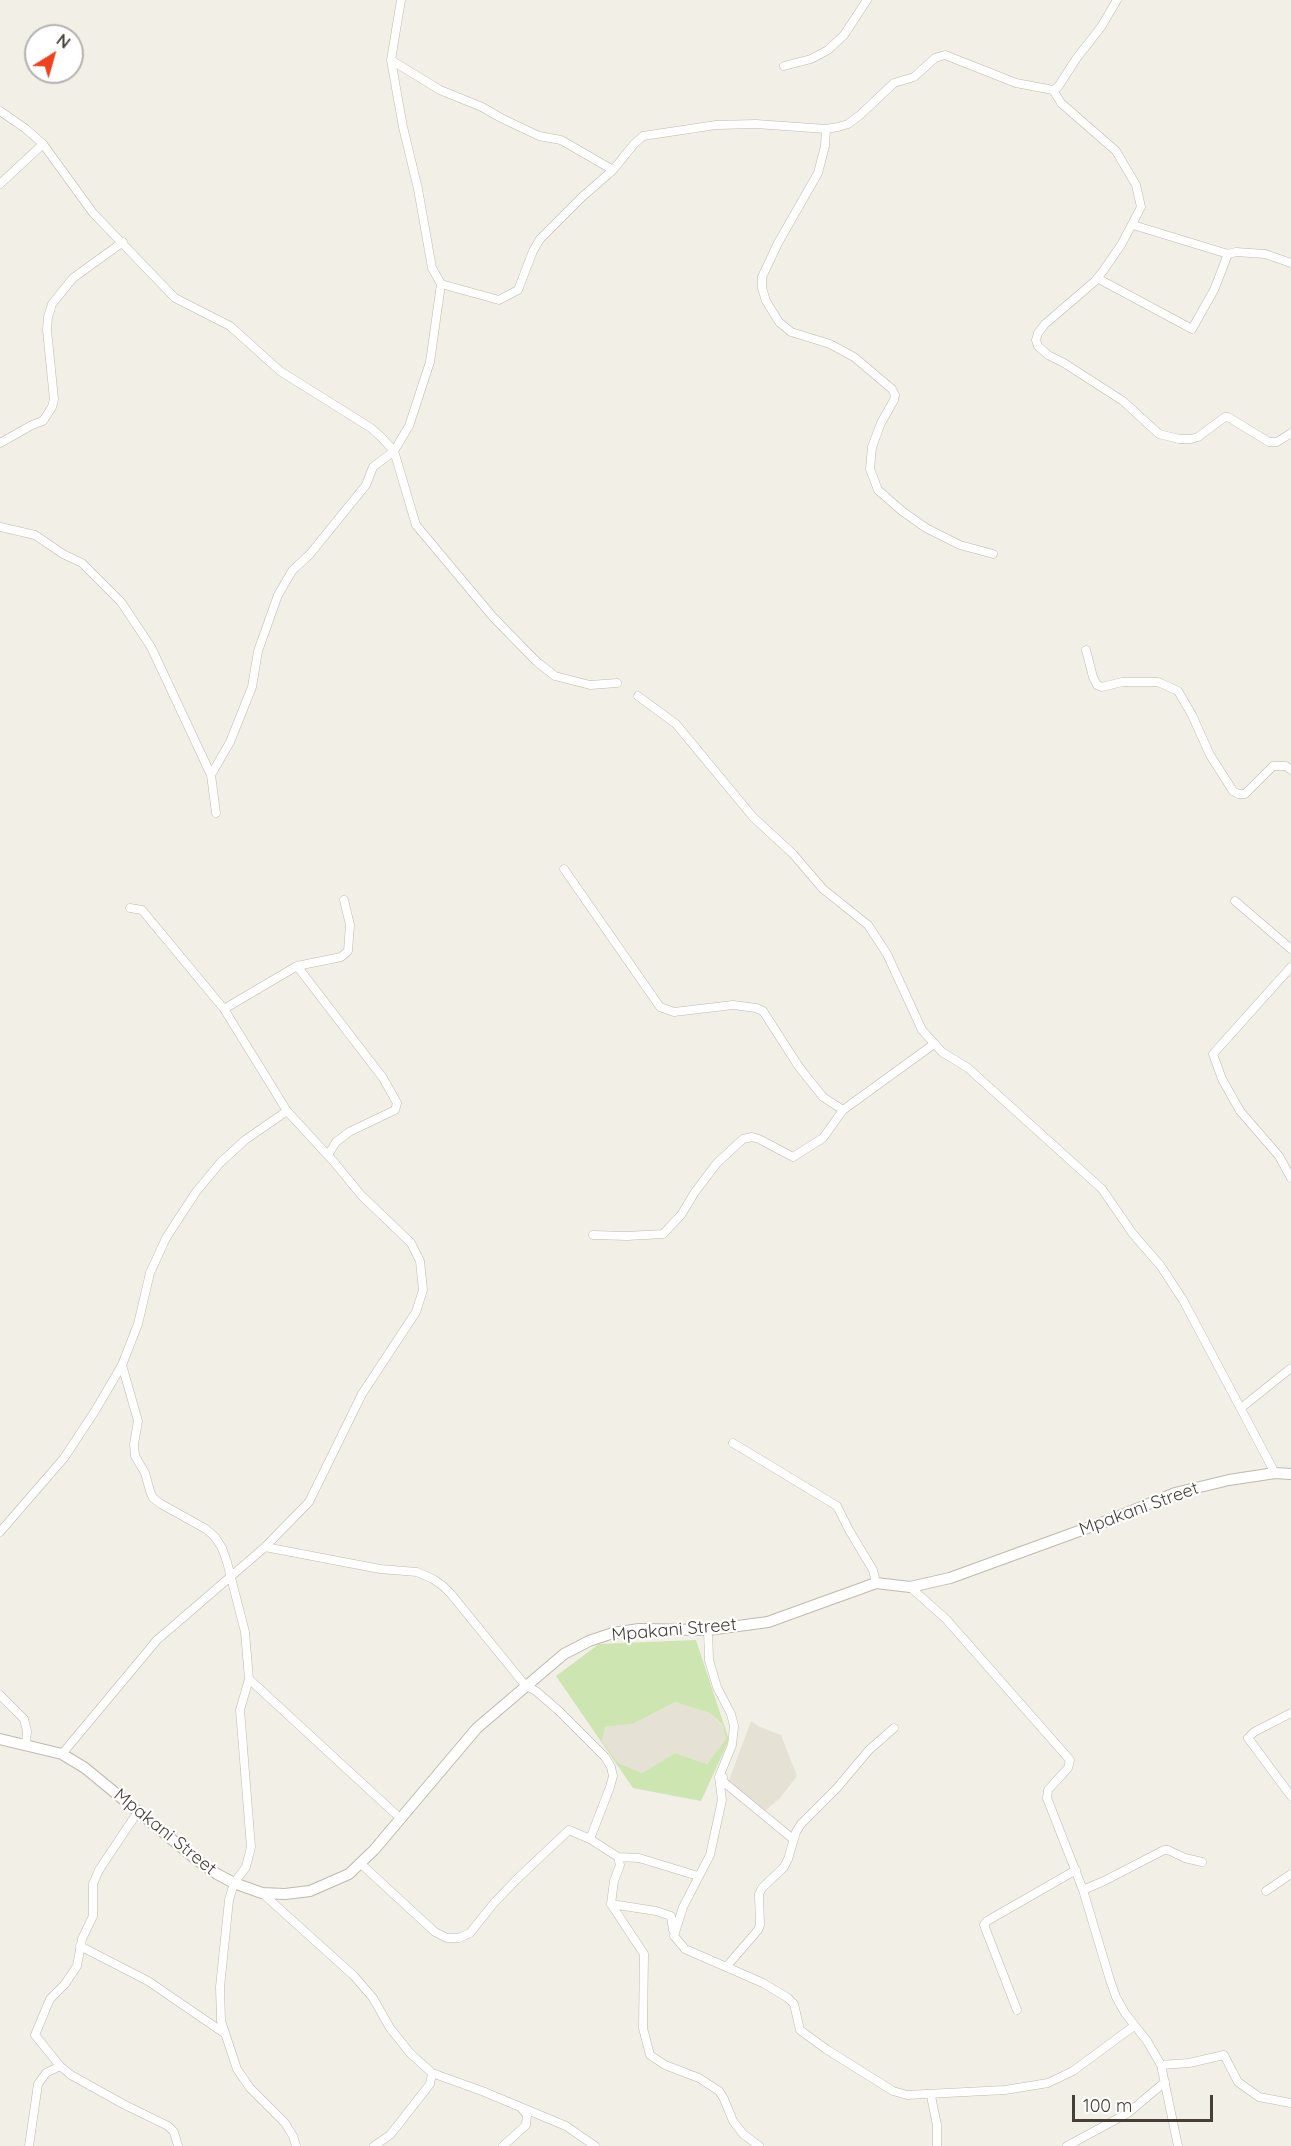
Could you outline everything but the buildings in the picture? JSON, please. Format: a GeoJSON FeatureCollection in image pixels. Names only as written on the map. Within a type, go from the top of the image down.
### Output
{"type":"FeatureCollection","features":[{"type":"Feature","properties":{"kind":"street"},"geometry":{"type":"LineString","coordinates":[[212,776],[230,742],[252,687],[258,651],[278,595],[292,571],[310,554],[366,484],[373,467],[393,451],[409,426],[430,363],[441,284],[432,268],[391,60],[401,0]]}},
{"type":"Feature","properties":{"kind":"street"},"geometry":{"type":"LineString","coordinates":[[784,66],[811,59],[828,50],[844,35],[867,0]]}},
{"type":"Feature","properties":{"kind":"street"},"geometry":{"type":"LineString","coordinates":[[441,284],[499,300],[518,290],[532,251],[540,239],[613,170],[634,144],[644,136],[716,125],[756,124],[826,129],[848,124],[894,83],[914,77],[935,58],[945,55],[1016,83],[1053,90],[1058,87],[1101,27],[1117,0]]}},
{"type":"Feature","properties":{"kind":"street"},"geometry":{"type":"LineString","coordinates":[[391,60],[440,90],[482,107],[539,136],[561,140],[613,170]]}},
{"type":"Feature","properties":{"kind":"street"},"geometry":{"type":"LineString","coordinates":[[1053,90],[1061,103],[1102,136],[1116,151],[1126,165],[1140,196],[1141,207],[1133,225],[1097,278],[1045,324],[1038,333],[1036,340],[1038,346],[1048,355],[1123,401],[1154,429],[1169,437],[1185,440],[1198,437],[1225,417],[1243,425],[1269,442],[1277,442],[1291,433]]}},
{"type":"Feature","properties":{"kind":"street"},"geometry":{"type":"LineString","coordinates":[[0,111],[43,144],[93,213],[175,298],[230,326],[280,371],[371,428],[393,451],[416,525],[493,617],[537,663],[555,676],[590,685],[617,683]]}},
{"type":"Feature","properties":{"kind":"street"},"geometry":{"type":"LineString","coordinates":[[826,129],[825,146],[818,173],[778,243],[762,277],[762,288],[766,301],[778,322],[791,332],[830,344],[854,357],[892,389],[895,395],[894,400],[881,423],[872,447],[870,469],[878,490],[926,528],[960,545],[993,554]]}},
{"type":"Feature","properties":{"kind":"street"},"geometry":{"type":"LineString","coordinates":[[0,184],[43,144]]}},
{"type":"Feature","properties":{"kind":"street"},"geometry":{"type":"LineString","coordinates":[[1133,225],[1228,254],[1236,252],[1264,254],[1291,263]]}},
{"type":"Feature","properties":{"kind":"street"},"geometry":{"type":"LineString","coordinates":[[0,443],[43,421],[52,407],[54,399],[47,330],[52,304],[73,278],[123,242]]}},
{"type":"Feature","properties":{"kind":"street"},"geometry":{"type":"LineString","coordinates":[[1097,278],[1192,329],[1214,290],[1228,254]]}},
{"type":"Feature","properties":{"kind":"street"},"geometry":{"type":"LineString","coordinates":[[0,527],[35,536],[82,563],[121,602],[151,647],[212,776],[216,813]]}},
{"type":"Feature","properties":{"kind":"street"},"geometry":{"type":"LineString","coordinates":[[1086,650],[1097,685],[1102,687],[1122,682],[1158,682],[1178,691],[1210,755],[1233,791],[1238,794],[1245,794],[1273,766],[1286,766],[1291,770]]}},
{"type":"Feature","properties":{"kind":"street"},"geometry":{"type":"LineString","coordinates":[[638,696],[676,724],[753,817],[793,854],[823,889],[868,925],[888,954],[922,1030],[934,1044],[942,1052],[968,1068],[1007,1101],[1102,1189],[1133,1234],[1160,1265],[1183,1300],[1275,1473]]}},
{"type":"Feature","properties":{"kind":"street"},"geometry":{"type":"LineString","coordinates":[[564,869],[660,1007],[674,1012],[733,1005],[763,1011],[799,1067],[823,1097],[843,1110]]}},
{"type":"Feature","properties":{"kind":"street"},"geometry":{"type":"LineString","coordinates":[[224,1009],[297,966],[341,957],[348,951],[350,925],[344,900]]}},
{"type":"Feature","properties":{"kind":"street"},"geometry":{"type":"LineString","coordinates":[[1235,901],[1291,949]]}},
{"type":"Feature","properties":{"kind":"street"},"geometry":{"type":"LineString","coordinates":[[62,1754],[157,1640],[265,1547],[309,1502],[362,1394],[416,1312],[423,1290],[420,1261],[411,1243],[361,1195],[287,1111],[224,1009],[142,910],[130,908]]}},
{"type":"Feature","properties":{"kind":"street"},"geometry":{"type":"LineString","coordinates":[[297,966],[383,1078],[397,1103],[395,1110],[349,1132],[336,1142],[328,1155]]}},
{"type":"Feature","properties":{"kind":"street"},"geometry":{"type":"LineString","coordinates":[[1291,967],[1213,1054],[1222,1079],[1240,1110],[1279,1156],[1291,1178]]}},
{"type":"Feature","properties":{"kind":"street"},"geometry":{"type":"LineString","coordinates":[[593,1235],[663,1234],[681,1215],[717,1163],[743,1139],[752,1137],[759,1139],[793,1157],[823,1138],[843,1110],[934,1044]]}},
{"type":"Feature","properties":{"kind":"street"},"geometry":{"type":"LineString","coordinates":[[0,1532],[64,1458],[122,1365],[138,1324],[150,1273],[166,1238],[196,1192],[220,1163],[245,1140],[287,1111]]}},
{"type":"Feature","properties":{"kind":"street"},"geometry":{"type":"LineString","coordinates":[[122,1365],[138,1421],[134,1444],[135,1456],[146,1473],[153,1498],[206,1529],[215,1537],[222,1548],[245,1632],[249,1679],[240,1710],[251,1847],[246,1867],[234,1883],[229,1900],[220,1987],[221,2020],[237,2069],[250,2088],[285,2122],[296,2146]]}},
{"type":"Feature","properties":{"kind":"street"},"geometry":{"type":"LineString","coordinates":[[1241,1408],[1291,1368]]}},
{"type":"Feature","properties":{"kind":"street"},"geometry":{"type":"LineString","coordinates":[[733,1443],[837,1506],[873,1570],[876,1583]]}},
{"type":"Feature","properties":{"kind":"street","name":"Mpakani Street"},"geometry":{"type":"LineString","coordinates":[[0,1739],[62,1754],[86,1768],[197,1860],[234,1883],[262,1893],[285,1894],[310,1891],[349,1874],[400,1819],[477,1728],[564,1654],[589,1641],[613,1633],[650,1629],[708,1630],[768,1622],[876,1583],[910,1587],[950,1578],[1175,1493],[1229,1480],[1275,1473],[1291,1474]]}},
{"type":"Feature","properties":{"kind":"street"},"geometry":{"type":"LineString","coordinates":[[0,1517],[8,1523]]}},
{"type":"Feature","properties":{"kind":"street"},"geometry":{"type":"LineString","coordinates":[[265,1547],[380,1569],[425,1574],[451,1594],[525,1685],[536,1691],[559,1711],[605,1757],[611,1767],[613,1776],[610,1787],[590,1839]]}},
{"type":"Feature","properties":{"kind":"street"},"geometry":{"type":"LineString","coordinates":[[910,1587],[953,1627],[1070,1760],[1068,1768],[1048,1790],[1047,1798],[1083,1890],[1110,1980],[1125,2013],[1147,2041],[1161,2065],[1178,2146]]}},
{"type":"Feature","properties":{"kind":"street"},"geometry":{"type":"LineString","coordinates":[[674,1936],[682,1907],[710,1855],[722,1800],[719,1777],[732,1745],[734,1726],[731,1714],[717,1687],[709,1660],[708,1630]]}},
{"type":"Feature","properties":{"kind":"street"},"geometry":{"type":"LineString","coordinates":[[249,1679],[400,1819]]}},
{"type":"Feature","properties":{"kind":"street"},"geometry":{"type":"LineString","coordinates":[[0,1695],[24,1719],[27,1731],[26,1744]]}},
{"type":"Feature","properties":{"kind":"street"},"geometry":{"type":"LineString","coordinates":[[1291,1713],[1254,1732],[1248,1738],[1291,1796]]}},
{"type":"Feature","properties":{"kind":"street"},"geometry":{"type":"LineString","coordinates":[[738,1721],[737,1745],[722,1780],[793,1839]]}},
{"type":"Feature","properties":{"kind":"street"},"geometry":{"type":"LineString","coordinates":[[727,1966],[758,1930],[760,1925],[759,1894],[762,1888],[784,1867],[793,1839],[801,1824],[837,1788],[869,1750],[894,1728]]}},
{"type":"Feature","properties":{"kind":"street"},"geometry":{"type":"LineString","coordinates":[[139,1810],[93,1884],[93,1916],[80,1946],[77,1966],[65,1984],[50,1999],[35,2033],[60,2066],[123,2104],[168,2126],[174,2132],[178,2146]]}},
{"type":"Feature","properties":{"kind":"street"},"geometry":{"type":"LineString","coordinates":[[360,1863],[435,1932],[447,1938],[459,1938],[470,1933],[517,1879],[569,1830],[590,1839],[618,1857],[639,1858],[698,1876]]}},
{"type":"Feature","properties":{"kind":"street"},"geometry":{"type":"LineString","coordinates":[[1083,1890],[1164,1850],[1202,1862]]}},
{"type":"Feature","properties":{"kind":"street"},"geometry":{"type":"LineString","coordinates":[[618,1857],[620,1865],[614,1881],[611,1904],[644,1954],[643,2028],[651,2055],[665,2065],[699,2078],[719,2091],[733,2121],[743,2134],[759,2146]]}},
{"type":"Feature","properties":{"kind":"street"},"geometry":{"type":"LineString","coordinates":[[1017,2010],[984,1925],[987,1921],[1076,1870]]}},
{"type":"Feature","properties":{"kind":"street"},"geometry":{"type":"LineString","coordinates":[[1266,1891],[1291,1874]]}},
{"type":"Feature","properties":{"kind":"street"},"geometry":{"type":"LineString","coordinates":[[262,1893],[354,1976],[372,1998],[390,2028],[415,2058],[432,2073],[566,2126],[594,2146]]}},
{"type":"Feature","properties":{"kind":"street"},"geometry":{"type":"LineString","coordinates":[[611,1904],[656,1911],[671,1916],[674,1936],[685,1949],[763,1983],[788,1998],[794,2004],[800,2030],[893,2091],[907,2096],[1005,2091],[1048,2083],[1073,2071],[1134,2026]]}},
{"type":"Feature","properties":{"kind":"street"},"geometry":{"type":"LineString","coordinates":[[80,1946],[148,1981],[224,2033]]}},
{"type":"Feature","properties":{"kind":"street"},"geometry":{"type":"LineString","coordinates":[[1161,2065],[1189,2063],[1224,2055],[1238,2082],[1247,2089],[1259,2097],[1291,2103]]}},
{"type":"Feature","properties":{"kind":"street"},"geometry":{"type":"LineString","coordinates":[[29,2146],[38,2084],[46,2073],[60,2066]]}},
{"type":"Feature","properties":{"kind":"street"},"geometry":{"type":"LineString","coordinates":[[374,2146],[390,2135],[398,2125],[428,2087],[432,2073]]}},
{"type":"Feature","properties":{"kind":"street"},"geometry":{"type":"LineString","coordinates":[[1066,2146],[1128,2113],[1165,2082]]}},
{"type":"Feature","properties":{"kind":"street"},"geometry":{"type":"LineString","coordinates":[[931,2096],[937,2126],[937,2146]]}},
{"type":"Feature","properties":{"kind":"street"},"geometry":{"type":"LineString","coordinates":[[503,2146],[526,2126],[527,2115],[522,2107]]}},
{"type":"Feature","properties":{"kind":"shaded area"},"geometry":{"type":"Polygon","coordinates":[[[675,1702],[710,1713],[722,1725],[726,1739],[707,1764],[675,1753],[642,1773],[618,1763],[602,1741],[605,1727],[633,1724],[675,1702]]]}},
{"type":"Feature","properties":{"kind":"shaded area"},"geometry":{"type":"Polygon","coordinates":[[[751,1721],[781,1735],[797,1776],[780,1798],[765,1811],[728,1783],[751,1721]]]}},
{"type":"Feature","properties":{"kind":"green space"},"geometry":{"type":"Polygon","coordinates":[[[696,1640],[729,1740],[701,1801],[633,1788],[556,1676],[599,1644],[696,1640]],[[675,1702],[633,1724],[605,1727],[602,1741],[618,1763],[642,1773],[675,1753],[707,1764],[726,1739],[722,1724],[710,1713],[675,1702]]]}}]}
